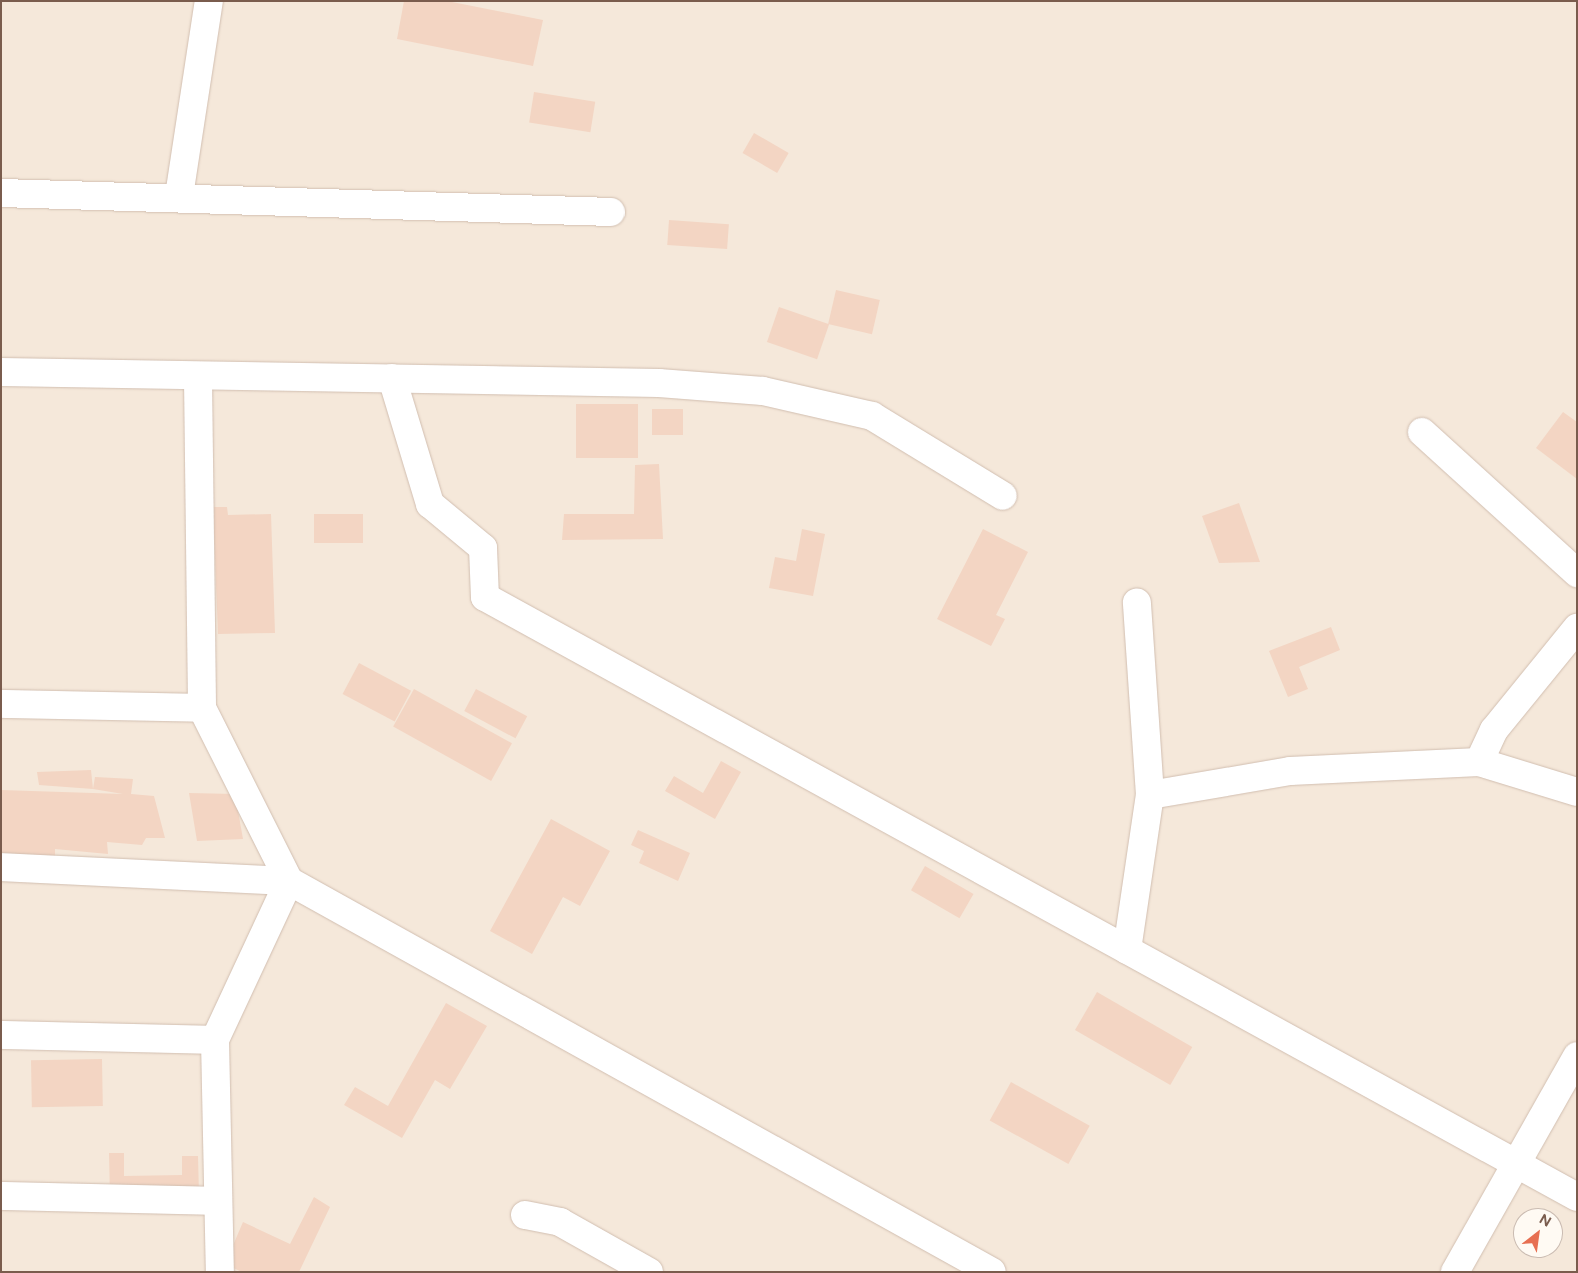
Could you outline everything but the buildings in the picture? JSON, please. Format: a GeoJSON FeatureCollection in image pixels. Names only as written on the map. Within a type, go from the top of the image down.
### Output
{"type":"FeatureCollection","features":[{"type":"Feature","properties":{"kind":"street"},"geometry":{"type":"LineString","coordinates":[[179,196],[209,1]]}},
{"type":"Feature","properties":{"kind":"street"},"geometry":{"type":"LineString","coordinates":[[1,192],[179,196],[611,212]]}},
{"type":"Feature","properties":{"kind":"street"},"geometry":{"type":"LineString","coordinates":[[1,372],[198,378],[392,378],[659,383],[763,390],[872,416],[1002,496]]}},
{"type":"Feature","properties":{"kind":"street"},"geometry":{"type":"LineString","coordinates":[[198,378],[202,708],[289,881]]}},
{"type":"Feature","properties":{"kind":"street"},"geometry":{"type":"LineString","coordinates":[[392,378],[430,504],[483,548],[485,598],[1577,1197]]}},
{"type":"Feature","properties":{"kind":"street"},"geometry":{"type":"LineString","coordinates":[[1422,432],[1577,573]]}},
{"type":"Feature","properties":{"kind":"street"},"geometry":{"type":"LineString","coordinates":[[1128,950],[1150,795],[1137,602]]}},
{"type":"Feature","properties":{"kind":"street"},"geometry":{"type":"LineString","coordinates":[[1479,762],[1494,730],[1577,628]]}},
{"type":"Feature","properties":{"kind":"street"},"geometry":{"type":"LineString","coordinates":[[1,704],[202,708]]}},
{"type":"Feature","properties":{"kind":"street"},"geometry":{"type":"LineString","coordinates":[[1150,795],[1290,771],[1479,762],[1577,792]]}},
{"type":"Feature","properties":{"kind":"street"},"geometry":{"type":"LineString","coordinates":[[1,867],[289,881],[992,1272]]}},
{"type":"Feature","properties":{"kind":"street"},"geometry":{"type":"LineString","coordinates":[[220,1272],[214,1040],[289,881]]}},
{"type":"Feature","properties":{"kind":"street"},"geometry":{"type":"LineString","coordinates":[[1,1035],[214,1040]]}},
{"type":"Feature","properties":{"kind":"street"},"geometry":{"type":"LineString","coordinates":[[1455,1272],[1577,1056]]}},
{"type":"Feature","properties":{"kind":"street"},"geometry":{"type":"LineString","coordinates":[[1,1196],[218,1202]]}},
{"type":"Feature","properties":{"kind":"street"},"geometry":{"type":"LineString","coordinates":[[525,1215],[560,1222],[649,1272]]}},
{"type":"Feature","properties":{"kind":"shaded area"},"geometry":{"type":"Polygon","coordinates":[[[1,1],[1577,1],[1577,1272],[1,1272],[1,1]]]}}]}
